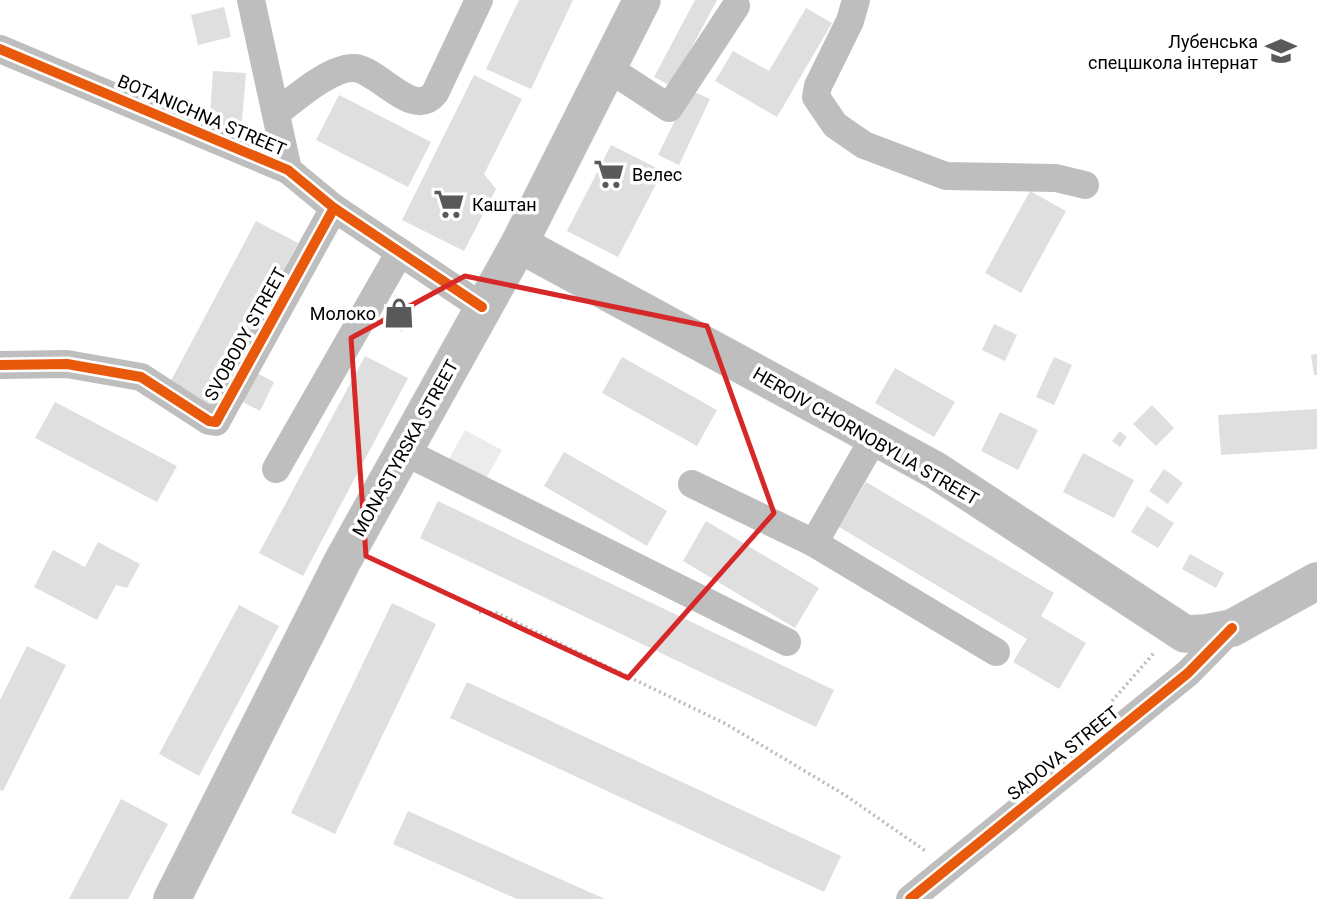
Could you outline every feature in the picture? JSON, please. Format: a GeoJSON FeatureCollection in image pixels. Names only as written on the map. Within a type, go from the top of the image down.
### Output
{"type":"FeatureCollection","features":[{"type":"Feature","properties":{"kind":"main road","name":"MONASTYRSKA STREET"},"geometry":{"type":"LineString","coordinates":[[172,899],[342,562],[519,244],[642,0]]}},
{"type":"Feature","properties":{"kind":"main road","name":"HEROIV CHORNOBYLIA STREET"},"geometry":{"type":"LineString","coordinates":[[519,244],[935,471],[1185,634],[1219,630]]}},
{"type":"Feature","properties":{"kind":"main road","name":"SADOVA STREET"},"geometry":{"type":"LineString","coordinates":[[1219,630],[1317,581]]}},
{"type":"Feature","properties":{"kind":"street"},"geometry":{"type":"LineString","coordinates":[[251,0],[288,170]]}},
{"type":"Feature","properties":{"kind":"street"},"geometry":{"type":"LineString","coordinates":[[276,113],[325,78],[342,70],[355,68],[371,74],[409,100],[429,100],[435,93],[479,0]]}},
{"type":"Feature","properties":{"kind":"street"},"geometry":{"type":"LineString","coordinates":[[856,0],[850,21],[818,86],[816,97],[835,125],[864,145],[946,176],[1056,178],[1085,185]]}},
{"type":"Feature","properties":{"kind":"street"},"geometry":{"type":"LineString","coordinates":[[608,68],[669,108],[736,6]]}},
{"type":"Feature","properties":{"kind":"street","name":"BOTANICHNA STREET"},"geometry":{"type":"LineString","coordinates":[[0,49],[288,170],[334,208],[482,307]]}},
{"type":"Feature","properties":{"kind":"street","name":"SVOBODY STREET"},"geometry":{"type":"LineString","coordinates":[[0,365],[66,364],[141,377],[209,421],[216,422],[334,208]]}},
{"type":"Feature","properties":{"kind":"street"},"geometry":{"type":"LineString","coordinates":[[276,469],[400,252]]}},
{"type":"Feature","properties":{"kind":"street"},"geometry":{"type":"LineString","coordinates":[[814,543],[874,438]]}},
{"type":"Feature","properties":{"kind":"street"},"geometry":{"type":"LineString","coordinates":[[402,451],[787,642]]}},
{"type":"Feature","properties":{"kind":"street"},"geometry":{"type":"LineString","coordinates":[[692,484],[814,543],[996,652]]}},
{"type":"Feature","properties":{"kind":"street","name":"SADOVA STREET"},"geometry":{"type":"LineString","coordinates":[[910,899],[1188,673],[1219,630]]}},
{"type":"Feature","properties":{"kind":"path"},"geometry":{"type":"LineString","coordinates":[[479,612],[497,613],[726,724],[845,795],[949,868]]}},
{"type":"Feature","properties":{"kind":"path"},"geometry":{"type":"LineString","coordinates":[[1111,702],[1154,653]]}},
{"type":"Feature","properties":{"kind":"highlighted area"},"geometry":{"type":"Polygon","coordinates":[[[465,276],[707,326],[774,513],[628,678],[366,556],[351,338],[465,276]]]}},
{"type":"Feature","properties":{"kind":"shaded area"},"geometry":{"type":"Polygon","coordinates":[[[465,430],[502,450],[486,479],[449,459],[465,430]]]}},
{"type":"Feature","properties":{"kind":"building"},"geometry":{"type":"Polygon","coordinates":[[[519,0],[573,0],[531,89],[486,69],[519,0]]]}},
{"type":"Feature","properties":{"kind":"building"},"geometry":{"type":"Polygon","coordinates":[[[695,0],[717,0],[671,86],[654,77],[695,0]]]}},
{"type":"Feature","properties":{"kind":"building"},"geometry":{"type":"Polygon","coordinates":[[[224,7],[231,37],[198,45],[191,15],[224,7]]]}},
{"type":"Feature","properties":{"kind":"building"},"geometry":{"type":"Polygon","coordinates":[[[806,8],[832,23],[777,117],[715,81],[733,51],[769,71],[806,8]]]}},
{"type":"Feature","properties":{"kind":"building"},"geometry":{"type":"Polygon","coordinates":[[[213,71],[246,73],[241,133],[209,131],[213,71]]]}},
{"type":"Feature","properties":{"kind":"building"},"geometry":{"type":"Polygon","coordinates":[[[474,75],[522,99],[484,174],[496,189],[464,251],[402,220],[474,75]]]}},
{"type":"Feature","properties":{"kind":"building"},"geometry":{"type":"Polygon","coordinates":[[[690,90],[710,99],[679,165],[658,155],[690,90]]]}},
{"type":"Feature","properties":{"kind":"building"},"geometry":{"type":"Polygon","coordinates":[[[339,95],[431,142],[408,187],[316,140],[339,95]]]}},
{"type":"Feature","properties":{"kind":"building"},"geometry":{"type":"Polygon","coordinates":[[[611,145],[663,171],[618,257],[567,231],[611,145]]]}},
{"type":"Feature","properties":{"kind":"building"},"geometry":{"type":"Polygon","coordinates":[[[1030,191],[1066,211],[1021,293],[985,273],[1030,191]]]}},
{"type":"Feature","properties":{"kind":"building"},"geometry":{"type":"Polygon","coordinates":[[[256,221],[298,243],[208,412],[166,390],[256,221]]]}},
{"type":"Feature","properties":{"kind":"building","name":"Молоко"},"geometry":{"type":"Polygon","coordinates":[[[395,295],[416,306],[402,332],[381,320],[395,295]]]}},
{"type":"Feature","properties":{"kind":"building"},"geometry":{"type":"Polygon","coordinates":[[[994,324],[1017,335],[1005,361],[982,350],[994,324]]]}},
{"type":"Feature","properties":{"kind":"building"},"geometry":{"type":"Polygon","coordinates":[[[1317,354],[1317,375],[1314,375],[1311,355],[1317,354]]]}},
{"type":"Feature","properties":{"kind":"building"},"geometry":{"type":"Polygon","coordinates":[[[365,356],[408,378],[303,576],[259,553],[365,356]]]}},
{"type":"Feature","properties":{"kind":"building"},"geometry":{"type":"Polygon","coordinates":[[[622,357],[717,410],[697,446],[602,393],[622,357]]]}},
{"type":"Feature","properties":{"kind":"building"},"geometry":{"type":"Polygon","coordinates":[[[1054,357],[1072,365],[1054,405],[1036,397],[1054,357]]]}},
{"type":"Feature","properties":{"kind":"building"},"geometry":{"type":"Polygon","coordinates":[[[895,368],[955,402],[934,437],[875,403],[895,368]]]}},
{"type":"Feature","properties":{"kind":"building"},"geometry":{"type":"Polygon","coordinates":[[[255,372],[274,382],[260,411],[241,401],[255,372]]]}},
{"type":"Feature","properties":{"kind":"building"},"geometry":{"type":"Polygon","coordinates":[[[55,402],[177,466],[157,502],[35,438],[55,402]]]}},
{"type":"Feature","properties":{"kind":"building"},"geometry":{"type":"Polygon","coordinates":[[[1152,405],[1174,428],[1156,446],[1133,424],[1152,405]]]}},
{"type":"Feature","properties":{"kind":"building"},"geometry":{"type":"Polygon","coordinates":[[[1317,409],[1317,449],[1221,455],[1218,415],[1317,409]]]}},
{"type":"Feature","properties":{"kind":"building"},"geometry":{"type":"Polygon","coordinates":[[[1000,412],[1038,430],[1018,470],[981,451],[1000,412]]]}},
{"type":"Feature","properties":{"kind":"building"},"geometry":{"type":"Polygon","coordinates":[[[1120,431],[1127,437],[1120,447],[1112,441],[1120,431]]]}},
{"type":"Feature","properties":{"kind":"building"},"geometry":{"type":"Polygon","coordinates":[[[564,452],[667,511],[647,546],[544,486],[564,452]]]}},
{"type":"Feature","properties":{"kind":"building"},"geometry":{"type":"Polygon","coordinates":[[[1083,453],[1134,480],[1114,518],[1063,492],[1083,453]]]}},
{"type":"Feature","properties":{"kind":"building"},"geometry":{"type":"Polygon","coordinates":[[[1164,469],[1183,483],[1168,504],[1149,491],[1164,469]]]}},
{"type":"Feature","properties":{"kind":"building"},"geometry":{"type":"Polygon","coordinates":[[[866,482],[1054,593],[1041,616],[1086,643],[1059,689],[1013,662],[1027,639],[839,527],[866,482]]]}},
{"type":"Feature","properties":{"kind":"building"},"geometry":{"type":"Polygon","coordinates":[[[438,501],[834,690],[816,727],[420,538],[438,501]]]}},
{"type":"Feature","properties":{"kind":"building"},"geometry":{"type":"Polygon","coordinates":[[[1147,506],[1174,523],[1158,548],[1131,532],[1147,506]]]}},
{"type":"Feature","properties":{"kind":"building"},"geometry":{"type":"Polygon","coordinates":[[[706,521],[819,588],[795,628],[683,561],[706,521]]]}},
{"type":"Feature","properties":{"kind":"building"},"geometry":{"type":"Polygon","coordinates":[[[98,542],[140,564],[127,588],[116,585],[97,620],[34,587],[53,550],[85,567],[98,542]]]}},
{"type":"Feature","properties":{"kind":"building"},"geometry":{"type":"Polygon","coordinates":[[[1190,554],[1224,573],[1216,588],[1182,569],[1190,554]]]}},
{"type":"Feature","properties":{"kind":"building"},"geometry":{"type":"Polygon","coordinates":[[[392,603],[436,624],[335,834],[291,813],[392,603]]]}},
{"type":"Feature","properties":{"kind":"building"},"geometry":{"type":"Polygon","coordinates":[[[239,605],[279,626],[199,776],[159,754],[239,605]]]}},
{"type":"Feature","properties":{"kind":"building"},"geometry":{"type":"Polygon","coordinates":[[[27,646],[66,665],[3,791],[0,790],[0,700],[27,646]]]}},
{"type":"Feature","properties":{"kind":"building"},"geometry":{"type":"Polygon","coordinates":[[[467,682],[841,856],[824,892],[450,718],[467,682]]]}},
{"type":"Feature","properties":{"kind":"building"},"geometry":{"type":"Polygon","coordinates":[[[121,799],[168,824],[128,899],[69,899],[121,799]]]}},
{"type":"Feature","properties":{"kind":"building"},"geometry":{"type":"Polygon","coordinates":[[[408,811],[605,899],[517,899],[393,844],[408,811]]]}},
{"type":"Feature","properties":{"kind":"cycle path"},"geometry":{"type":"LineString","coordinates":[[0,49],[288,170],[334,208],[482,307]]}},
{"type":"Feature","properties":{"kind":"cycle path"},"geometry":{"type":"LineString","coordinates":[[0,365],[67,364],[141,377],[209,421],[216,422],[334,208]]}},
{"type":"Feature","properties":{"kind":"cycle path"},"geometry":{"type":"LineString","coordinates":[[910,899],[1188,673],[1232,628]]}},
{"type":"Feature","properties":{"kind":"place","name":"Лубенська спецшкола інтернат"},"geometry":{"type":"Point","coordinates":[1281,51]}},
{"type":"Feature","properties":{"kind":"place","name":"Велес"},"geometry":{"type":"Point","coordinates":[609,174]}},
{"type":"Feature","properties":{"kind":"place","name":"Каштан"},"geometry":{"type":"Point","coordinates":[449,204]}},
{"type":"Feature","properties":{"kind":"place","name":"Молоко"},"geometry":{"type":"Point","coordinates":[399,313]}}]}
